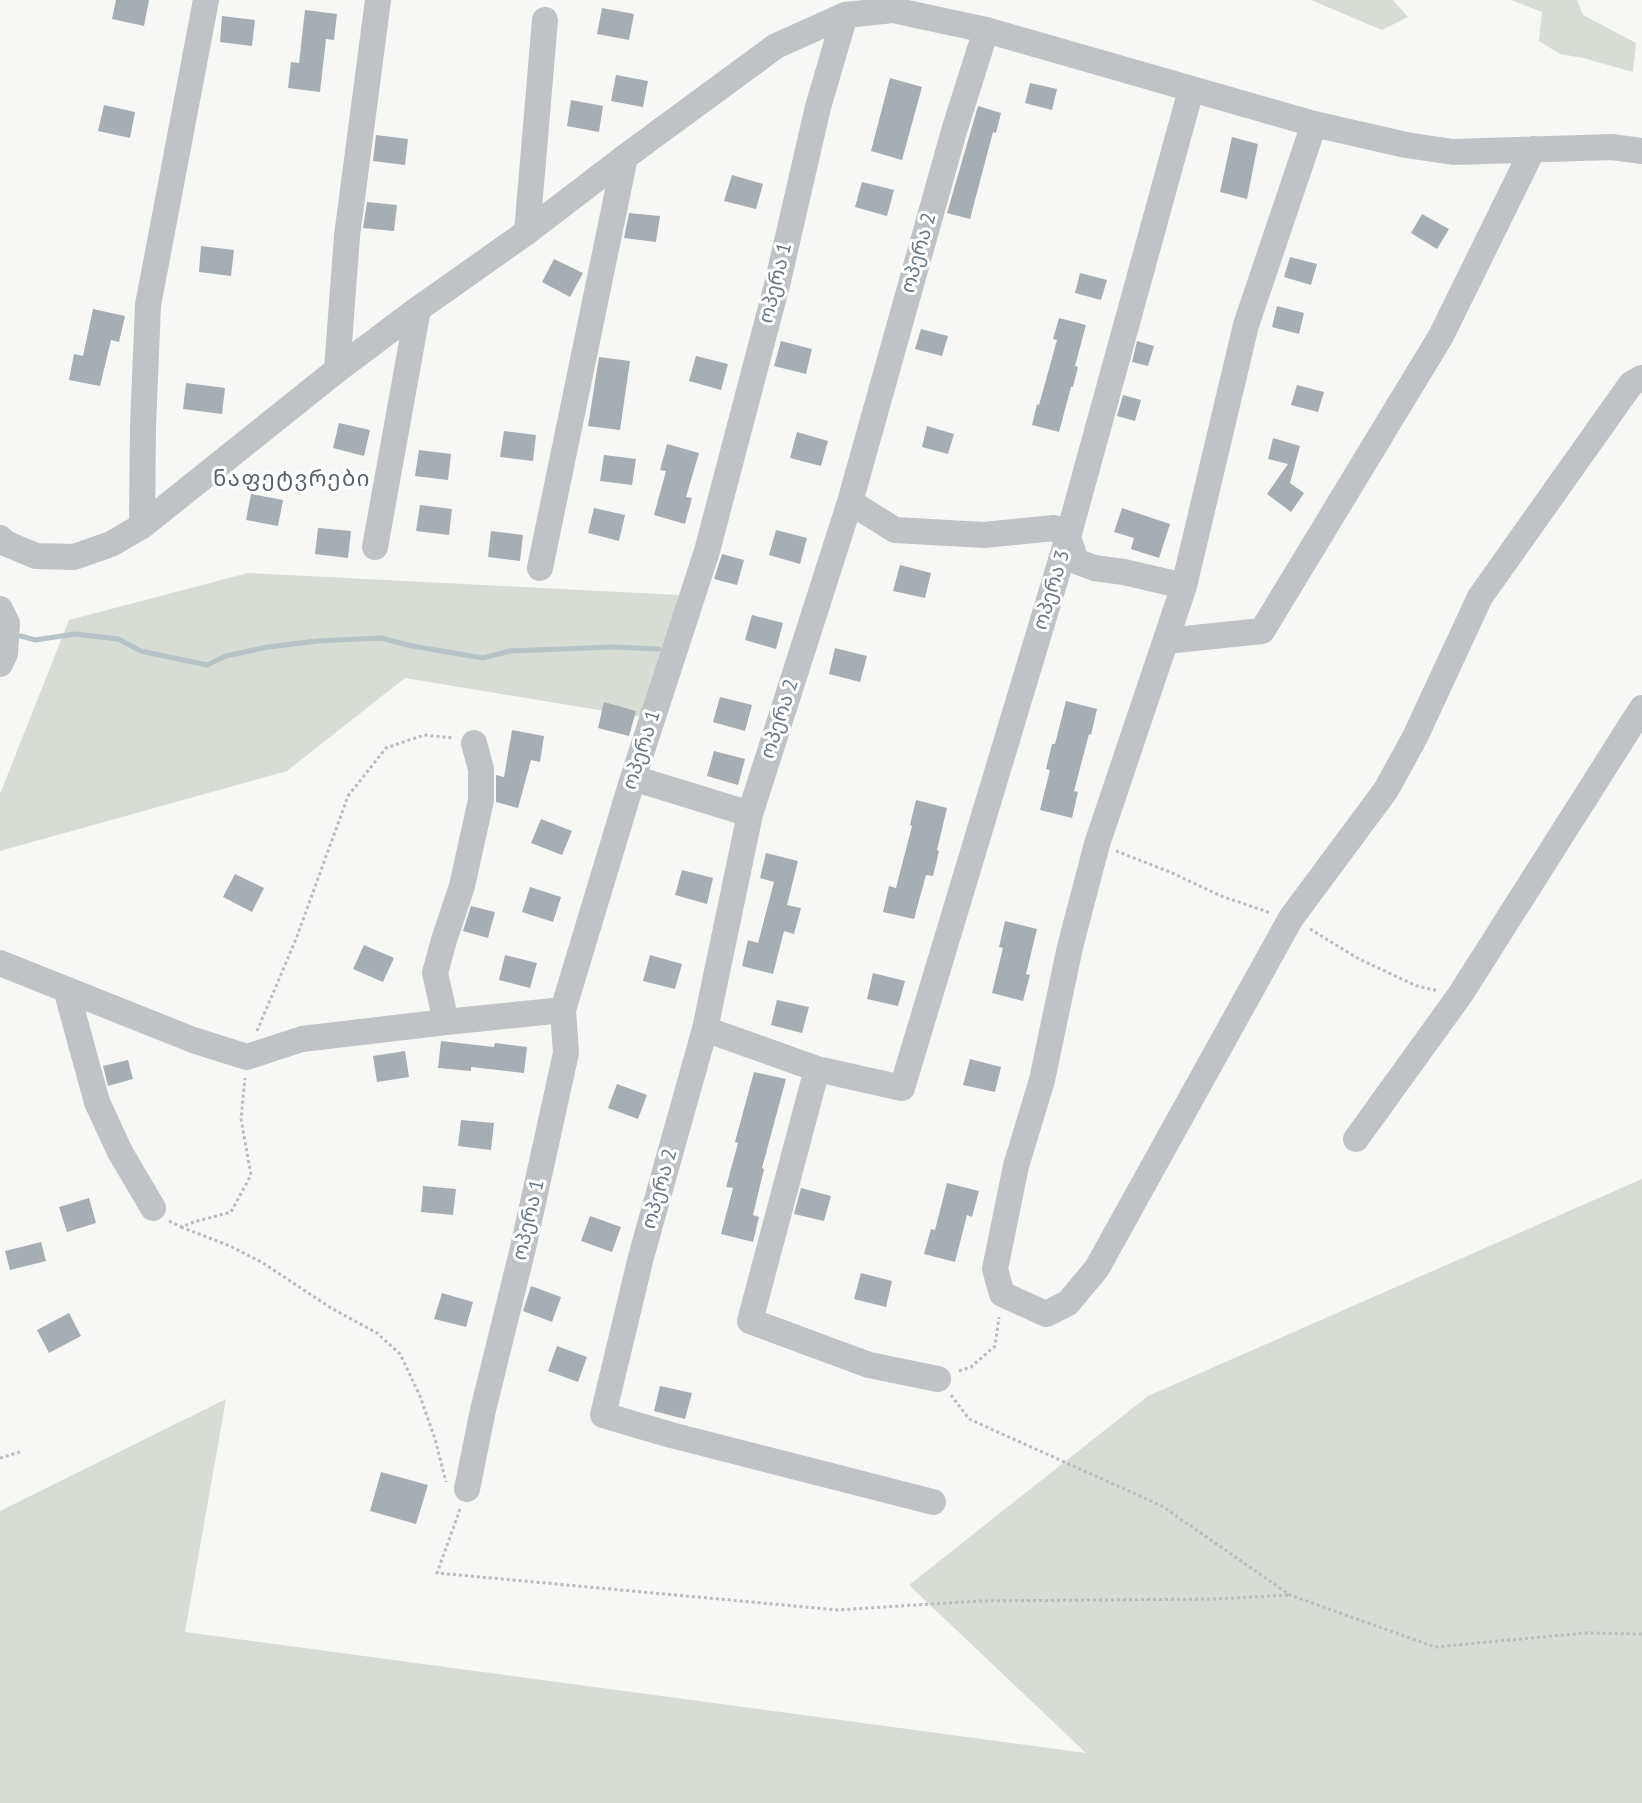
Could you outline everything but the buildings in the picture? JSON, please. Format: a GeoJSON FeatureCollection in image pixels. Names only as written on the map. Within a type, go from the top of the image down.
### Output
{"type":"FeatureCollection","features":[{"type":"Feature","properties":{"kind":"street"},"geometry":{"type":"LineString","coordinates":[[142,526],[148,305],[206,0]]}},
{"type":"Feature","properties":{"kind":"street"},"geometry":{"type":"LineString","coordinates":[[337,370],[347,236],[378,0]]}},
{"type":"Feature","properties":{"kind":"street"},"geometry":{"type":"LineString","coordinates":[[0,538],[36,556],[74,557],[111,544],[142,526],[337,370],[776,46],[845,15],[893,10],[986,30],[1314,124],[1406,145],[1453,152],[1612,147],[1642,151]]}},
{"type":"Feature","properties":{"kind":"street","name":"ოპერა 1"},"geometry":{"type":"LineString","coordinates":[[467,1489],[483,1410],[523,1248],[566,1053],[563,1010],[633,778],[707,551],[777,285],[818,107],[845,15]]}},
{"type":"Feature","properties":{"kind":"street"},"geometry":{"type":"LineString","coordinates":[[527,232],[545,20]]}},
{"type":"Feature","properties":{"kind":"street","name":"ოპერა 2"},"geometry":{"type":"LineString","coordinates":[[933,1502],[671,1435],[603,1415],[641,1257],[705,1029],[750,814],[850,502],[954,131],[986,30]]}},
{"type":"Feature","properties":{"kind":"street","name":"ოპერა 3"},"geometry":{"type":"LineString","coordinates":[[817,1069],[902,1088],[1068,537],[1191,90]]}},
{"type":"Feature","properties":{"kind":"street"},"geometry":{"type":"LineString","coordinates":[[1314,124],[1246,325],[1184,586],[1097,844],[1070,947],[1042,1080],[1016,1166],[995,1269],[1002,1294],[1046,1314],[1068,1304],[1096,1268],[1291,918],[1386,790],[1415,737],[1480,597],[1631,384],[1642,378]]}},
{"type":"Feature","properties":{"kind":"street"},"geometry":{"type":"LineString","coordinates":[[1166,641],[1262,631],[1441,336],[1533,149]]}},
{"type":"Feature","properties":{"kind":"street"},"geometry":{"type":"LineString","coordinates":[[540,568],[625,157]]}},
{"type":"Feature","properties":{"kind":"street"},"geometry":{"type":"LineString","coordinates":[[375,547],[418,309]]}},
{"type":"Feature","properties":{"kind":"street"},"geometry":{"type":"LineString","coordinates":[[850,502],[895,530],[984,535],[1054,528],[1068,537],[1076,561],[1094,568],[1124,572],[1184,586]]}},
{"type":"Feature","properties":{"kind":"street"},"geometry":{"type":"LineString","coordinates":[[0,609],[7,622],[2,648]]}},
{"type":"Feature","properties":{"kind":"street"},"geometry":{"type":"LineString","coordinates":[[1356,1139],[1460,995],[1642,708]]}},
{"type":"Feature","properties":{"kind":"street"},"geometry":{"type":"LineString","coordinates":[[446,1022],[435,973],[462,886],[481,800],[481,769],[474,743]]}},
{"type":"Feature","properties":{"kind":"street"},"geometry":{"type":"LineString","coordinates":[[633,778],[750,814]]}},
{"type":"Feature","properties":{"kind":"street"},"geometry":{"type":"LineString","coordinates":[[0,963],[193,1040],[247,1057],[302,1039],[563,1010]]}},
{"type":"Feature","properties":{"kind":"street"},"geometry":{"type":"LineString","coordinates":[[66,989],[97,1102],[120,1152],[153,1208]]}},
{"type":"Feature","properties":{"kind":"street"},"geometry":{"type":"LineString","coordinates":[[705,1029],[817,1069],[750,1321],[868,1365],[938,1379]]}},
{"type":"Feature","properties":{"kind":"path"},"geometry":{"type":"LineString","coordinates":[[181,1227],[231,1212],[250,1175],[241,1119],[247,1057],[296,939],[348,796],[386,748],[424,735],[474,743]]}},
{"type":"Feature","properties":{"kind":"path"},"geometry":{"type":"LineString","coordinates":[[153,1208],[164,1218],[181,1227],[230,1246],[263,1263],[331,1308],[377,1333],[400,1354],[420,1396],[435,1439],[447,1486],[467,1489],[437,1573],[838,1610],[978,1601],[1215,1599],[1290,1595]]}},
{"type":"Feature","properties":{"kind":"path"},"geometry":{"type":"LineString","coordinates":[[1002,1294],[995,1346],[971,1367],[938,1379],[969,1419],[1161,1506],[1290,1595],[1435,1647],[1585,1633],[1642,1634]]}},
{"type":"Feature","properties":{"kind":"path"},"geometry":{"type":"LineString","coordinates":[[0,1458],[23,1451]]}},
{"type":"Feature","properties":{"kind":"shaded area"},"geometry":{"type":"Polygon","coordinates":[[[1311,0],[1393,0],[1408,17],[1382,30],[1311,0]]]}},
{"type":"Feature","properties":{"kind":"shaded area"},"geometry":{"type":"Polygon","coordinates":[[[1511,0],[1577,0],[1583,15],[1636,43],[1633,72],[1560,54],[1539,41],[1542,12],[1511,0]]]}},
{"type":"Feature","properties":{"kind":"shaded area"},"geometry":{"type":"Polygon","coordinates":[[[248,573],[679,595],[647,718],[405,678],[287,771],[0,851],[0,794],[69,620],[248,573]]]}},
{"type":"Feature","properties":{"kind":"shaded area"},"geometry":{"type":"Polygon","coordinates":[[[1642,1179],[1642,1803],[0,1803],[0,1511],[226,1399],[185,1632],[1086,1753],[909,1585],[1148,1396],[1642,1179]]]}},
{"type":"Feature","properties":{"kind":"waterway"},"geometry":{"type":"LineString","coordinates":[[21,636],[35,640],[75,634],[118,639],[141,651],[207,665],[226,656],[268,647],[317,641],[381,638],[412,646],[483,658],[510,651],[612,647],[659,649]]}},
{"type":"Feature","properties":{"kind":"district","name":"ნაფეტვრები"},"geometry":{"type":"Point","coordinates":[292,480]}}]}
